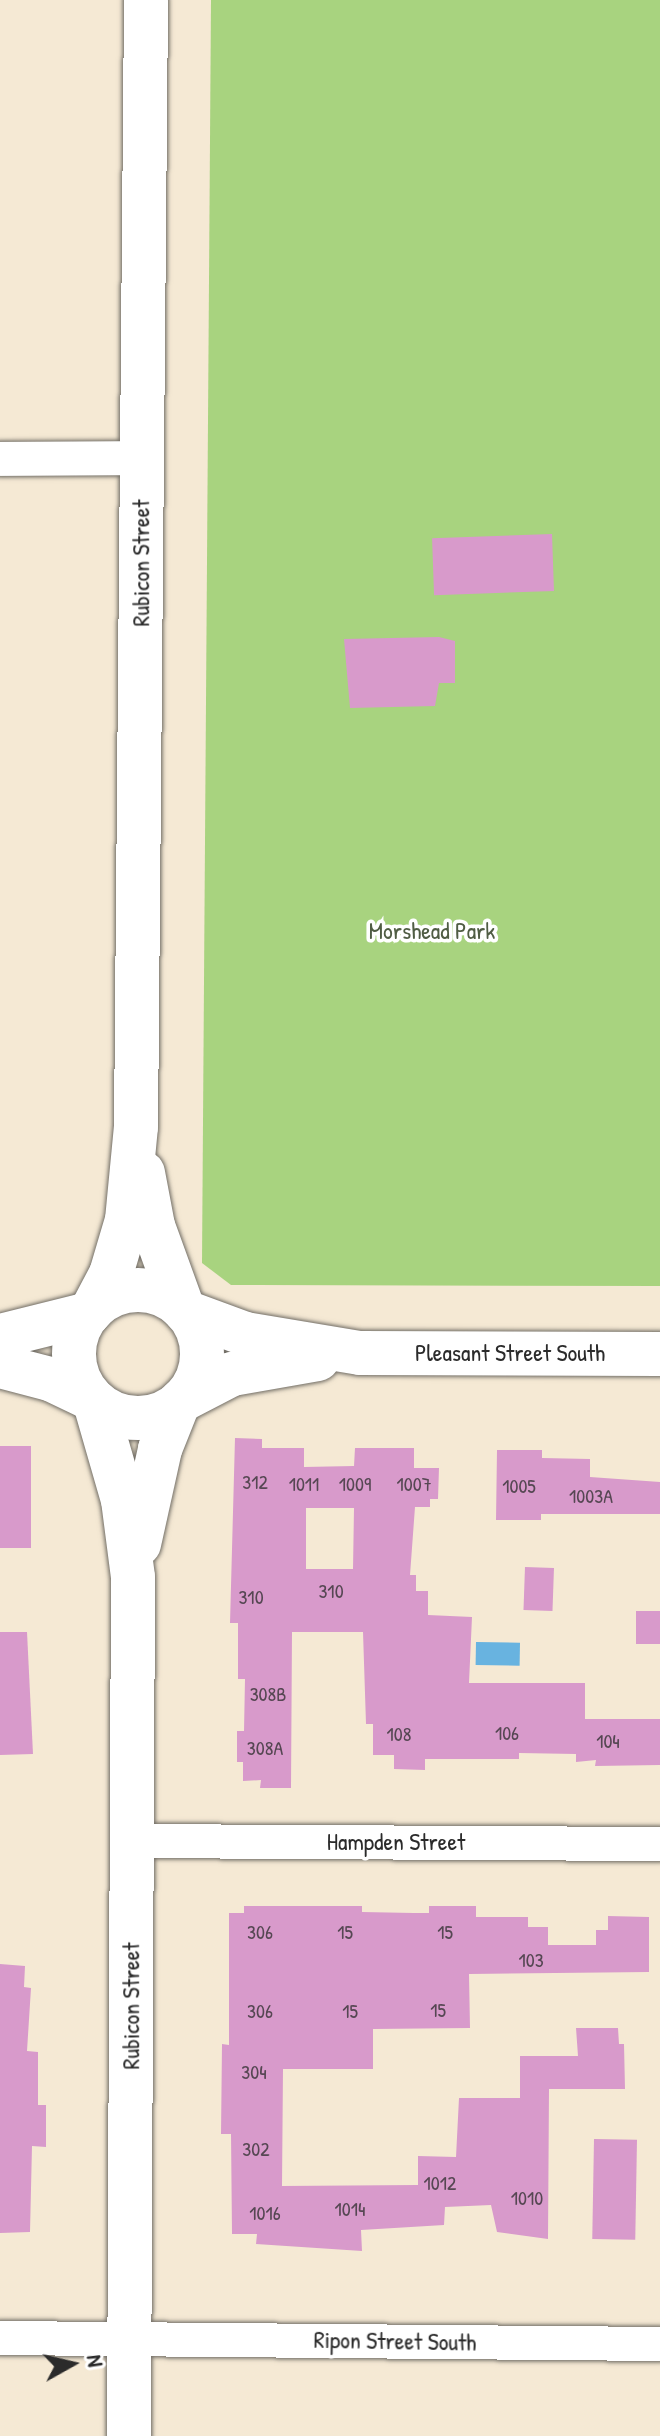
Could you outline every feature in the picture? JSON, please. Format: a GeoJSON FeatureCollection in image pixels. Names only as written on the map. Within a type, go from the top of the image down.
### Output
{"type":"FeatureCollection","features":[{"type":"Feature","properties":{"kind":"street","name":"Rubicon Street"},"geometry":{"type":"LineString","coordinates":[[90,1312],[114,1265],[127,1220],[136,1127],[146,0]]}},
{"type":"Feature","properties":{"kind":"street"},"geometry":{"type":"LineString","coordinates":[[0,459],[142,458]]}},
{"type":"Feature","properties":{"kind":"street","name":"Rubicon Street"},"geometry":{"type":"LineString","coordinates":[[136,1127],[153,1226],[184,1311]]}},
{"type":"Feature","properties":{"kind":"street"},"geometry":{"type":"LineString","coordinates":[[0,1336],[90,1312],[116,1294],[137,1290],[158,1294],[184,1311],[197,1330],[201,1357],[195,1383],[180,1402],[137,1418],[50,1379],[0,1366]]}},
{"type":"Feature","properties":{"kind":"street","name":"Pleasant Street South"},"geometry":{"type":"LineString","coordinates":[[184,1311],[245,1334],[360,1353],[660,1354]]}},
{"type":"Feature","properties":{"kind":"street"},"geometry":{"type":"LineString","coordinates":[[90,1312],[76,1340],[74,1361],[94,1401]]}},
{"type":"Feature","properties":{"kind":"street","name":"Pleasant Street South"},"geometry":{"type":"LineString","coordinates":[[180,1402],[232,1374],[360,1353]]}},
{"type":"Feature","properties":{"kind":"street","name":"Rubicon Street"},"geometry":{"type":"LineString","coordinates":[[94,1401],[123,1500],[133,1577],[129,2436]]}},
{"type":"Feature","properties":{"kind":"street","name":"Rubicon Street"},"geometry":{"type":"LineString","coordinates":[[133,1577],[150,1486],[180,1402]]}},
{"type":"Feature","properties":{"kind":"street","name":"Hampden Street"},"geometry":{"type":"LineString","coordinates":[[132,1841],[660,1844]]}},
{"type":"Feature","properties":{"kind":"street","name":"Ripon Street South"},"geometry":{"type":"LineString","coordinates":[[0,2338],[660,2344]]}},
{"type":"Feature","properties":{"kind":"green space","name":"Morshead Park"},"geometry":{"type":"Polygon","coordinates":[[[211,0],[660,0],[660,1286],[231,1285],[202,1263],[211,0]]]}},
{"type":"Feature","properties":{"kind":"water"},"geometry":{"type":"Polygon","coordinates":[[[476,1642],[520,1643],[520,1666],[476,1665],[476,1642]]]}},
{"type":"Feature","properties":{"kind":"building"},"geometry":{"type":"Polygon","coordinates":[[[552,534],[554,591],[434,595],[432,538],[552,534]]]}},
{"type":"Feature","properties":{"kind":"building"},"geometry":{"type":"Polygon","coordinates":[[[439,637],[455,641],[455,683],[439,683],[435,706],[350,708],[344,639],[439,637]]]}},
{"type":"Feature","properties":{"kind":"building"},"geometry":{"type":"Polygon","coordinates":[[[235,1438],[262,1439],[262,1448],[304,1448],[304,1467],[354,1466],[355,1448],[414,1448],[414,1468],[439,1468],[438,1499],[430,1499],[430,1507],[415,1507],[410,1575],[416,1575],[416,1591],[428,1591],[428,1615],[472,1617],[469,1683],[585,1683],[585,1719],[660,1719],[660,1765],[595,1766],[596,1760],[576,1762],[576,1754],[519,1753],[519,1759],[425,1759],[425,1770],[394,1769],[394,1755],[373,1755],[373,1724],[366,1724],[363,1632],[292,1632],[291,1788],[260,1788],[261,1780],[243,1781],[243,1762],[237,1762],[237,1731],[244,1731],[245,1679],[238,1679],[238,1623],[230,1623],[235,1438]],[[306,1508],[306,1569],[353,1569],[354,1508],[306,1508]]]}},
{"type":"Feature","properties":{"kind":"building"},"geometry":{"type":"Polygon","coordinates":[[[0,1446],[31,1446],[31,1548],[0,1548],[0,1446]]]}},
{"type":"Feature","properties":{"kind":"building"},"geometry":{"type":"Polygon","coordinates":[[[497,1450],[542,1450],[542,1458],[590,1459],[590,1477],[660,1482],[660,1514],[541,1514],[541,1520],[496,1520],[497,1450]]]}},
{"type":"Feature","properties":{"kind":"building"},"geometry":{"type":"Polygon","coordinates":[[[525,1567],[554,1568],[552,1611],[523,1610],[525,1567]]]}},
{"type":"Feature","properties":{"kind":"building"},"geometry":{"type":"Polygon","coordinates":[[[636,1611],[660,1611],[660,1644],[636,1644],[636,1611]]]}},
{"type":"Feature","properties":{"kind":"building"},"geometry":{"type":"Polygon","coordinates":[[[0,1632],[27,1632],[33,1754],[0,1755],[0,1632]]]}},
{"type":"Feature","properties":{"kind":"building"},"geometry":{"type":"Polygon","coordinates":[[[244,1906],[362,1906],[362,1912],[429,1913],[429,1906],[476,1906],[476,1917],[528,1917],[528,1927],[548,1927],[548,1945],[596,1945],[596,1930],[608,1930],[608,1916],[649,1917],[649,1972],[469,1974],[470,2028],[373,2029],[373,2069],[283,2069],[282,2186],[418,2185],[418,2156],[456,2157],[459,2098],[520,2098],[520,2056],[578,2056],[576,2028],[618,2028],[619,2044],[624,2044],[625,2089],[549,2089],[548,2239],[497,2232],[491,2205],[445,2207],[444,2225],[361,2230],[362,2251],[256,2244],[257,2234],[232,2234],[231,2134],[221,2134],[222,2044],[229,2045],[229,1913],[244,1913],[244,1906]]]}},
{"type":"Feature","properties":{"kind":"building"},"geometry":{"type":"Polygon","coordinates":[[[0,1964],[25,1966],[24,1987],[31,1988],[27,2051],[38,2052],[38,2105],[46,2105],[46,2147],[32,2146],[30,2232],[0,2233],[0,1964]]]}},
{"type":"Feature","properties":{"kind":"building"},"geometry":{"type":"Polygon","coordinates":[[[594,2139],[637,2140],[635,2240],[592,2239],[594,2139]]]}}]}
